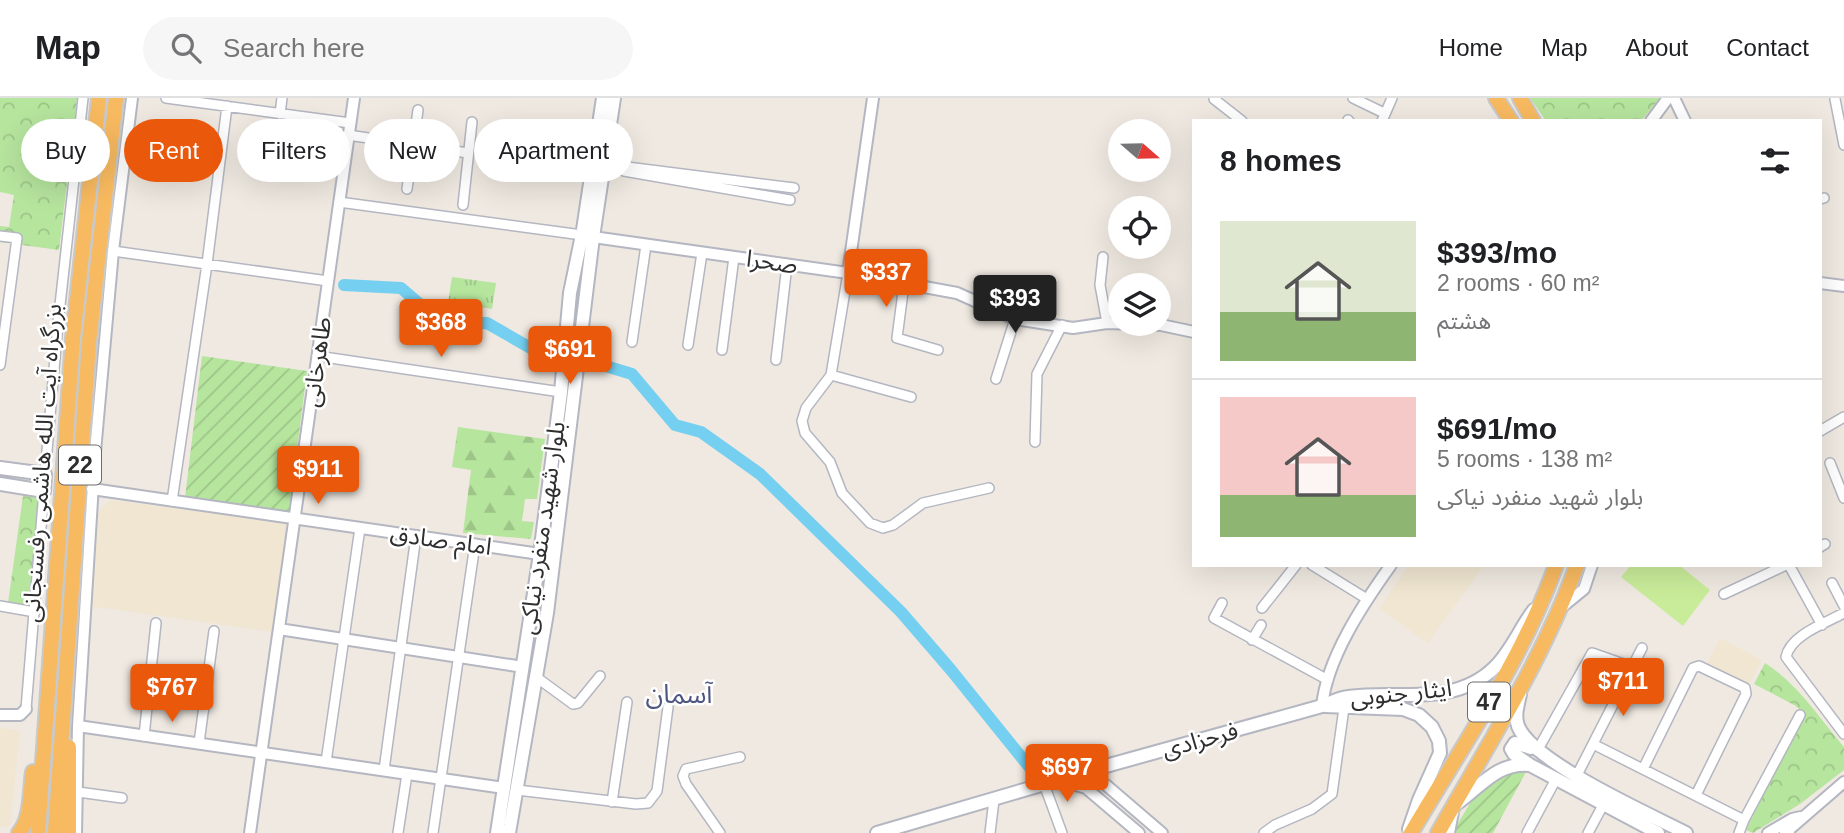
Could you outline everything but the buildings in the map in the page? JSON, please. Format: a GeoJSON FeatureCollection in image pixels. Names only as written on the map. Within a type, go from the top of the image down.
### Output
{"type":"FeatureCollection","features":[{"type":"Feature","properties":{"kind":"highway","name":"بزرگراه آیت الله هاشمی رفسنجانی"},"geometry":{"type":"LineString","coordinates":[[38,833],[73,338],[99,98]]}},
{"type":"Feature","properties":{"kind":"highway","name":"بزرگراه آیت الله هاشمی رفسنجانی"},"geometry":{"type":"LineString","coordinates":[[55,833],[89,342],[116,98]]}},
{"type":"Feature","properties":{"kind":"highway"},"geometry":{"type":"LineString","coordinates":[[1496,98],[1510,119]]}},
{"type":"Feature","properties":{"kind":"highway"},"geometry":{"type":"LineString","coordinates":[[1520,98],[1532,119]]}},
{"type":"Feature","properties":{"kind":"highway","name":"47"},"geometry":{"type":"LineString","coordinates":[[1410,833],[1506,672],[1555,567]]}},
{"type":"Feature","properties":{"kind":"highway","name":"47"},"geometry":{"type":"LineString","coordinates":[[1438,833],[1524,680],[1560,609],[1576,567]]}},
{"type":"Feature","properties":{"kind":"highway"},"geometry":{"type":"LineString","coordinates":[[64,701],[71,795],[69,833]]}},
{"type":"Feature","properties":{"kind":"highway"},"geometry":{"type":"LineString","coordinates":[[19,833],[27,816],[39,714],[47,703]]}},
{"type":"Feature","properties":{"kind":"main road"},"geometry":{"type":"LineString","coordinates":[[594,119],[597,98]]}},
{"type":"Feature","properties":{"kind":"main road","name":"بلوار شهید منفرد نیاکی"},"geometry":{"type":"LineString","coordinates":[[497,833],[511,789],[547,613],[579,361],[586,234],[603,98]]}},
{"type":"Feature","properties":{"kind":"main road","name":"بلوار شهید منفرد نیاکی"},"geometry":{"type":"LineString","coordinates":[[611,119],[614,98]]}},
{"type":"Feature","properties":{"kind":"main road"},"geometry":{"type":"LineString","coordinates":[[585,182],[580,217],[586,234]]}},
{"type":"Feature","properties":{"kind":"main road","name":"بلوار شهید منفرد نیاکی"},"geometry":{"type":"LineString","coordinates":[[509,833],[523,667],[561,392],[570,293],[601,182]]}},
{"type":"Feature","properties":{"kind":"main road"},"geometry":{"type":"LineString","coordinates":[[563,360],[570,369],[575,368],[579,361]]}},
{"type":"Feature","properties":{"kind":"main road"},"geometry":{"type":"LineString","coordinates":[[0,468],[46,474],[44,491],[0,484]]}},
{"type":"Feature","properties":{"kind":"main road","name":"ایثار جنوبی"},"geometry":{"type":"LineString","coordinates":[[1322,706],[1345,697],[1442,693],[1469,685],[1485,676],[1499,663],[1543,598]]}},
{"type":"Feature","properties":{"kind":"main road"},"geometry":{"type":"LineString","coordinates":[[531,614],[539,607],[547,613]]}},
{"type":"Feature","properties":{"kind":"main road"},"geometry":{"type":"LineString","coordinates":[[1524,680],[1517,707],[1517,722],[1521,732],[1538,751]]}},
{"type":"Feature","properties":{"kind":"main road","name":"ایثار جنوبی"},"geometry":{"type":"LineString","coordinates":[[1322,706],[1411,711],[1426,720],[1437,734],[1441,747],[1438,759],[1419,800],[1410,833]]}},
{"type":"Feature","properties":{"kind":"main road","name":"فرحزادی"},"geometry":{"type":"LineString","coordinates":[[877,833],[1322,706]]}},
{"type":"Feature","properties":{"kind":"main road"},"geometry":{"type":"LineString","coordinates":[[1654,832],[1530,765],[1514,754],[1512,746],[1518,742],[1538,751],[1686,833]]}},
{"type":"Feature","properties":{"kind":"main road"},"geometry":{"type":"LineString","coordinates":[[1453,806],[1495,772],[1515,764],[1530,765]]}},
{"type":"Feature","properties":{"kind":"street"},"geometry":{"type":"LineString","coordinates":[[46,474],[58,323],[83,98]]}},
{"type":"Feature","properties":{"kind":"street"},"geometry":{"type":"LineString","coordinates":[[76,833],[78,726],[92,489],[113,251],[132,98]]}},
{"type":"Feature","properties":{"kind":"street"},"geometry":{"type":"LineString","coordinates":[[166,98],[211,101],[227,106],[319,119]]}},
{"type":"Feature","properties":{"kind":"street"},"geometry":{"type":"LineString","coordinates":[[280,114],[282,98]]}},
{"type":"Feature","properties":{"kind":"street","name":"طاهرخانی"},"geometry":{"type":"LineString","coordinates":[[350,123],[354,98]]}},
{"type":"Feature","properties":{"kind":"street"},"geometry":{"type":"LineString","coordinates":[[873,98],[831,375],[806,408],[802,421],[805,433],[830,462],[842,493],[870,523],[883,528],[893,525],[923,503],[989,488]]}},
{"type":"Feature","properties":{"kind":"street"},"geometry":{"type":"LineString","coordinates":[[1353,98],[1383,117],[1392,98]]}},
{"type":"Feature","properties":{"kind":"street"},"geometry":{"type":"LineString","coordinates":[[1652,119],[1668,98]]}},
{"type":"Feature","properties":{"kind":"street"},"geometry":{"type":"LineString","coordinates":[[1674,98],[1684,119]]}},
{"type":"Feature","properties":{"kind":"street"},"geometry":{"type":"LineString","coordinates":[[1214,99],[1239,119]]}},
{"type":"Feature","properties":{"kind":"street"},"geometry":{"type":"LineString","coordinates":[[1835,99],[1844,145]]}},
{"type":"Feature","properties":{"kind":"street"},"geometry":{"type":"LineString","coordinates":[[172,501],[227,106]]}},
{"type":"Feature","properties":{"kind":"street"},"geometry":{"type":"LineString","coordinates":[[417,119],[418,110]]}},
{"type":"Feature","properties":{"kind":"street"},"geometry":{"type":"LineString","coordinates":[[463,205],[472,122]]}},
{"type":"Feature","properties":{"kind":"street"},"geometry":{"type":"LineString","coordinates":[[460,152],[468,153]]}},
{"type":"Feature","properties":{"kind":"street"},"geometry":{"type":"LineString","coordinates":[[633,168],[793,188]]}},
{"type":"Feature","properties":{"kind":"street"},"geometry":{"type":"LineString","coordinates":[[633,174],[790,200]]}},
{"type":"Feature","properties":{"kind":"street","name":"طاهرخانی"},"geometry":{"type":"LineString","coordinates":[[250,833],[342,182]]}},
{"type":"Feature","properties":{"kind":"street"},"geometry":{"type":"LineString","coordinates":[[407,189],[408,182]]}},
{"type":"Feature","properties":{"kind":"street","name":"صحرا"},"geometry":{"type":"LineString","coordinates":[[339,202],[586,234],[848,273],[957,293],[1015,319],[1062,324],[1073,328],[1107,323],[1160,325],[1192,331]]}},
{"type":"Feature","properties":{"kind":"street"},"geometry":{"type":"LineString","coordinates":[[0,236],[18,238],[0,365]]}},
{"type":"Feature","properties":{"kind":"street"},"geometry":{"type":"LineString","coordinates":[[632,342],[646,245]]}},
{"type":"Feature","properties":{"kind":"street"},"geometry":{"type":"LineString","coordinates":[[113,251],[328,281]]}},
{"type":"Feature","properties":{"kind":"street"},"geometry":{"type":"LineString","coordinates":[[688,345],[702,253]]}},
{"type":"Feature","properties":{"kind":"street"},"geometry":{"type":"LineString","coordinates":[[722,350],[734,257]]}},
{"type":"Feature","properties":{"kind":"street"},"geometry":{"type":"LineString","coordinates":[[1103,257],[1100,285],[1107,323]]}},
{"type":"Feature","properties":{"kind":"street"},"geometry":{"type":"LineString","coordinates":[[776,360],[787,265]]}},
{"type":"Feature","properties":{"kind":"street"},"geometry":{"type":"LineString","coordinates":[[1822,282],[1844,286]]}},
{"type":"Feature","properties":{"kind":"street"},"geometry":{"type":"LineString","coordinates":[[904,284],[897,338],[939,350]]}},
{"type":"Feature","properties":{"kind":"street"},"geometry":{"type":"LineString","coordinates":[[996,379],[1015,319]]}},
{"type":"Feature","properties":{"kind":"street"},"geometry":{"type":"LineString","coordinates":[[1035,442],[1037,374],[1062,324]]}},
{"type":"Feature","properties":{"kind":"street"},"geometry":{"type":"LineString","coordinates":[[317,356],[561,392]]}},
{"type":"Feature","properties":{"kind":"street"},"geometry":{"type":"LineString","coordinates":[[831,375],[911,397]]}},
{"type":"Feature","properties":{"kind":"street"},"geometry":{"type":"LineString","coordinates":[[1822,430],[1844,417]]}},
{"type":"Feature","properties":{"kind":"street"},"geometry":{"type":"LineString","coordinates":[[1829,463],[1844,498]]}},
{"type":"Feature","properties":{"kind":"street","name":"امام صادق"},"geometry":{"type":"LineString","coordinates":[[92,489],[540,554]]}},
{"type":"Feature","properties":{"kind":"street"},"geometry":{"type":"LineString","coordinates":[[0,715],[20,715],[26,709],[44,491]]}},
{"type":"Feature","properties":{"kind":"street"},"geometry":{"type":"LineString","coordinates":[[326,762],[360,528]]}},
{"type":"Feature","properties":{"kind":"street"},"geometry":{"type":"LineString","coordinates":[[384,771],[416,536]]}},
{"type":"Feature","properties":{"kind":"street"},"geometry":{"type":"LineString","coordinates":[[433,833],[475,544]]}},
{"type":"Feature","properties":{"kind":"street"},"geometry":{"type":"LineString","coordinates":[[1262,608],[1294,567]]}},
{"type":"Feature","properties":{"kind":"street"},"geometry":{"type":"LineString","coordinates":[[1315,567],[1367,599]]}},
{"type":"Feature","properties":{"kind":"street"},"geometry":{"type":"LineString","coordinates":[[1322,706],[1328,680],[1367,599],[1390,567]]}},
{"type":"Feature","properties":{"kind":"street"},"geometry":{"type":"LineString","coordinates":[[1560,609],[1584,589],[1591,567]]}},
{"type":"Feature","properties":{"kind":"street"},"geometry":{"type":"LineString","coordinates":[[1724,594],[1784,567]]}},
{"type":"Feature","properties":{"kind":"street"},"geometry":{"type":"LineString","coordinates":[[1789,567],[1822,625]]}},
{"type":"Feature","properties":{"kind":"street"},"geometry":{"type":"LineString","coordinates":[[1832,583],[1844,606]]}},
{"type":"Feature","properties":{"kind":"street"},"geometry":{"type":"LineString","coordinates":[[1222,603],[1214,618],[1328,680]]}},
{"type":"Feature","properties":{"kind":"street"},"geometry":{"type":"LineString","coordinates":[[0,606],[35,612]]}},
{"type":"Feature","properties":{"kind":"street"},"geometry":{"type":"LineString","coordinates":[[1844,613],[1794,642],[1786,657],[1844,734]]}},
{"type":"Feature","properties":{"kind":"street"},"geometry":{"type":"LineString","coordinates":[[144,736],[156,623]]}},
{"type":"Feature","properties":{"kind":"street"},"geometry":{"type":"LineString","coordinates":[[1252,639],[1261,625]]}},
{"type":"Feature","properties":{"kind":"street"},"geometry":{"type":"LineString","coordinates":[[279,629],[523,667]]}},
{"type":"Feature","properties":{"kind":"street"},"geometry":{"type":"LineString","coordinates":[[199,743],[215,631]]}},
{"type":"Feature","properties":{"kind":"street"},"geometry":{"type":"LineString","coordinates":[[1577,775],[1642,648]]}},
{"type":"Feature","properties":{"kind":"street"},"geometry":{"type":"LineString","coordinates":[[1538,751],[1592,653],[1632,667]]}},
{"type":"Feature","properties":{"kind":"street"},"geometry":{"type":"LineString","coordinates":[[1643,769],[1693,668],[1699,666],[1745,688],[1746,694],[1696,795]]}},
{"type":"Feature","properties":{"kind":"street"},"geometry":{"type":"LineString","coordinates":[[536,677],[573,704],[578,702],[600,676]]}},
{"type":"Feature","properties":{"kind":"street"},"geometry":{"type":"LineString","coordinates":[[612,802],[627,702]]}},
{"type":"Feature","properties":{"kind":"street"},"geometry":{"type":"LineString","coordinates":[[78,726],[511,789],[643,804],[652,800],[657,790],[668,707]]}},
{"type":"Feature","properties":{"kind":"street"},"geometry":{"type":"LineString","coordinates":[[1264,833],[1275,825],[1312,809],[1332,794],[1344,708]]}},
{"type":"Feature","properties":{"kind":"street"},"geometry":{"type":"LineString","coordinates":[[1740,833],[1744,820],[1800,715]]}},
{"type":"Feature","properties":{"kind":"street"},"geometry":{"type":"LineString","coordinates":[[1593,744],[1744,820]]}},
{"type":"Feature","properties":{"kind":"street"},"geometry":{"type":"LineString","coordinates":[[720,833],[683,776],[686,769],[740,757]]}},
{"type":"Feature","properties":{"kind":"street"},"geometry":{"type":"LineString","coordinates":[[1106,785],[1107,775],[1113,764]]}},
{"type":"Feature","properties":{"kind":"street"},"geometry":{"type":"LineString","coordinates":[[398,833],[407,774]]}},
{"type":"Feature","properties":{"kind":"street"},"geometry":{"type":"LineString","coordinates":[[1527,833],[1556,779]]}},
{"type":"Feature","properties":{"kind":"street"},"geometry":{"type":"LineString","coordinates":[[1059,780],[1086,788],[1139,833]]}},
{"type":"Feature","properties":{"kind":"street"},"geometry":{"type":"LineString","coordinates":[[1786,832],[1844,782]]}},
{"type":"Feature","properties":{"kind":"street"},"geometry":{"type":"LineString","coordinates":[[1044,785],[1062,833]]}},
{"type":"Feature","properties":{"kind":"street"},"geometry":{"type":"LineString","coordinates":[[1096,796],[1099,786],[1106,785],[1162,833]]}},
{"type":"Feature","properties":{"kind":"street"},"geometry":{"type":"LineString","coordinates":[[78,792],[122,798]]}},
{"type":"Feature","properties":{"kind":"street"},"geometry":{"type":"LineString","coordinates":[[990,833],[994,800]]}},
{"type":"Feature","properties":{"kind":"street"},"geometry":{"type":"LineString","coordinates":[[1588,833],[1603,805]]}},
{"type":"Feature","properties":{"kind":"street"},"geometry":{"type":"LineString","coordinates":[[1449,833],[1453,806]]}},
{"type":"Feature","properties":{"kind":"street"},"geometry":{"type":"LineString","coordinates":[[1768,833],[1792,819],[1801,817]]}},
{"type":"Feature","properties":{"kind":"shaded area"},"geometry":{"type":"Polygon","coordinates":[[[110,500],[289,523],[273,632],[90,606],[96,515],[110,500]]]}},
{"type":"Feature","properties":{"kind":"shaded area"},"geometry":{"type":"Polygon","coordinates":[[[1408,567],[1483,567],[1428,643],[1379,609],[1408,567]]]}},
{"type":"Feature","properties":{"kind":"shaded area"},"geometry":{"type":"Polygon","coordinates":[[[1720,638],[1762,660],[1749,684],[1707,663],[1720,638]]]}},
{"type":"Feature","properties":{"kind":"shaded area"},"geometry":{"type":"Polygon","coordinates":[[[0,728],[20,731],[10,826],[0,827],[0,728]]]}},
{"type":"Feature","properties":{"kind":"green space"},"geometry":{"type":"Polygon","coordinates":[[[0,98],[77,98],[75,119],[21,119],[21,182],[67,182],[59,250],[0,242],[0,226],[9,227],[14,195],[0,192],[0,98]]]}},
{"type":"Feature","properties":{"kind":"green space"},"geometry":{"type":"Polygon","coordinates":[[[1530,98],[1660,98],[1643,119],[1545,119],[1530,98]]]}},
{"type":"Feature","properties":{"kind":"green space"},"geometry":{"type":"Polygon","coordinates":[[[452,277],[496,283],[492,309],[448,302],[452,277]]]}},
{"type":"Feature","properties":{"kind":"green space"},"geometry":{"type":"Polygon","coordinates":[[[202,356],[307,371],[289,512],[185,498],[202,356]]]}},
{"type":"Feature","properties":{"kind":"green space"},"geometry":{"type":"Polygon","coordinates":[[[458,427],[545,439],[537,499],[525,499],[522,521],[534,522],[531,539],[463,533],[471,470],[452,467],[458,427]]]}},
{"type":"Feature","properties":{"kind":"green space"},"geometry":{"type":"Polygon","coordinates":[[[23,496],[36,497],[38,501],[32,607],[8,603],[23,496]]]}},
{"type":"Feature","properties":{"kind":"green space"},"geometry":{"type":"Polygon","coordinates":[[[1629,567],[1681,567],[1710,590],[1683,626],[1621,577],[1629,567]]]}},
{"type":"Feature","properties":{"kind":"green space"},"geometry":{"type":"Polygon","coordinates":[[[1765,663],[1798,691],[1844,747],[1844,770],[1800,804],[1753,833],[1746,830],[1803,713],[1796,706],[1754,684],[1765,663]]]}},
{"type":"Feature","properties":{"kind":"green space"},"geometry":{"type":"Polygon","coordinates":[[[1508,769],[1527,770],[1493,833],[1452,833],[1478,790],[1508,769]]]}},
{"type":"Feature","properties":{"kind":"waterway"},"geometry":{"type":"LineString","coordinates":[[344,285],[401,288],[443,324],[487,323],[548,358]]}},
{"type":"Feature","properties":{"kind":"waterway"},"geometry":{"type":"LineString","coordinates":[[589,361],[632,374],[675,425],[701,432],[760,474],[901,612],[1035,774]]}},
{"type":"Feature","properties":{"kind":"district","name":"آسمان"},"geometry":{"type":"Point","coordinates":[679,694]}}]}
